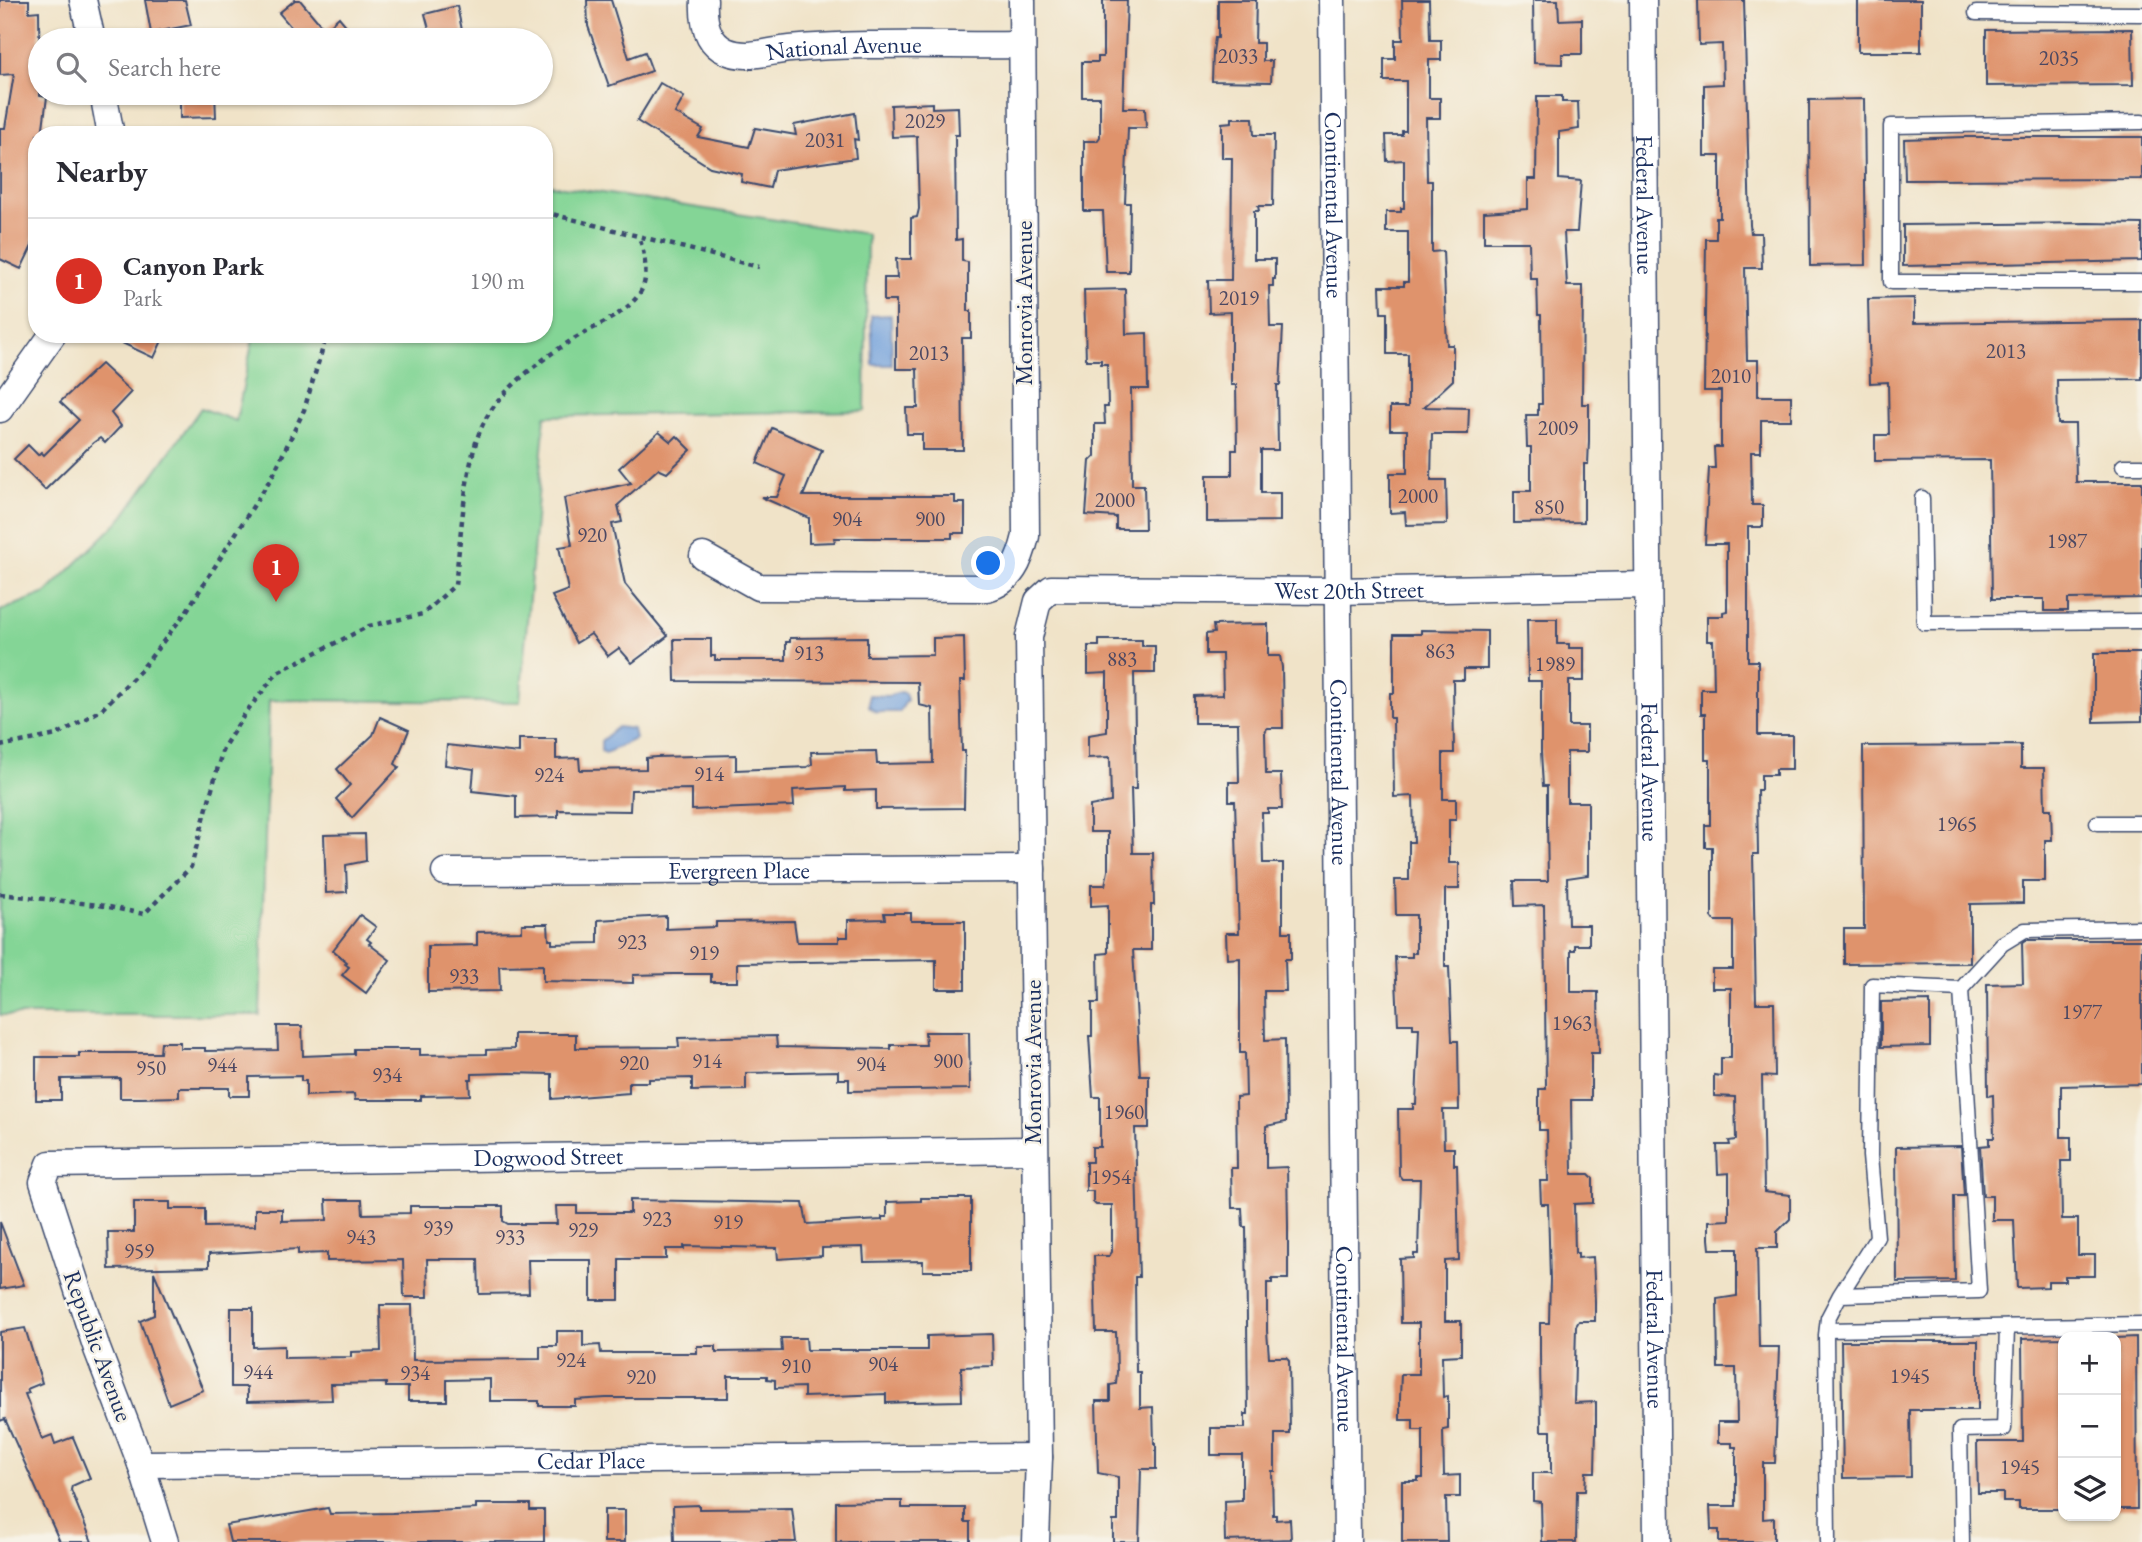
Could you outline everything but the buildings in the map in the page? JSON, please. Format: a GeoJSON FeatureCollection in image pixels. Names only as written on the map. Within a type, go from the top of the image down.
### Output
{"type":"FeatureCollection","features":[{"type":"Feature","properties":{"kind":"street"},"geometry":{"type":"LineString","coordinates":[[83,0],[89,28]]}},
{"type":"Feature","properties":{"kind":"street","name":"National Avenue"},"geometry":{"type":"LineString","coordinates":[[704,0],[705,24],[713,43],[726,51],[745,55],[789,49],[1022,45]]}},
{"type":"Feature","properties":{"kind":"street","name":"Monrovia Avenue"},"geometry":{"type":"LineString","coordinates":[[703,556],[758,586],[987,588],[1000,584],[1014,570],[1026,536],[1022,0]]}},
{"type":"Feature","properties":{"kind":"street","name":"Continental Avenue"},"geometry":{"type":"LineString","coordinates":[[1332,0],[1347,1542]]}},
{"type":"Feature","properties":{"kind":"street","name":"Federal Avenue"},"geometry":{"type":"LineString","coordinates":[[1643,0],[1657,1542]]}},
{"type":"Feature","properties":{"kind":"street"},"geometry":{"type":"LineString","coordinates":[[105,105],[109,126]]}},
{"type":"Feature","properties":{"kind":"street"},"geometry":{"type":"LineString","coordinates":[[0,409],[47,343]]}},
{"type":"Feature","properties":{"kind":"street","name":"West 20th Street"},"geometry":{"type":"LineString","coordinates":[[1051,589],[1336,591],[1647,585]]}},
{"type":"Feature","properties":{"kind":"street","name":"Monrovia Avenue"},"geometry":{"type":"LineString","coordinates":[[1036,1542],[1038,1457],[1029,638],[1038,601],[1051,589]]}},
{"type":"Feature","properties":{"kind":"street","name":"Evergreen Place"},"geometry":{"type":"LineString","coordinates":[[445,872],[1032,869]]}},
{"type":"Feature","properties":{"kind":"street","name":"Dogwood Street"},"geometry":{"type":"LineString","coordinates":[[64,1161],[1033,1150]]}},
{"type":"Feature","properties":{"kind":"street","name":"Republic Avenue"},"geometry":{"type":"LineString","coordinates":[[64,1161],[50,1164],[43,1182],[97,1349],[141,1464],[165,1542]]}},
{"type":"Feature","properties":{"kind":"street","name":"Cedar Place"},"geometry":{"type":"LineString","coordinates":[[141,1464],[1038,1457]]}},
{"type":"Feature","properties":{"kind":"lane"},"geometry":{"type":"LineString","coordinates":[[1976,13],[2142,14]]}},
{"type":"Feature","properties":{"kind":"lane"},"geometry":{"type":"LineString","coordinates":[[2142,122],[1891,126],[1891,282],[2142,282]]}},
{"type":"Feature","properties":{"kind":"lane"},"geometry":{"type":"LineString","coordinates":[[2123,466],[2142,466]]}},
{"type":"Feature","properties":{"kind":"lane"},"geometry":{"type":"LineString","coordinates":[[1922,498],[1924,623],[2142,621]]}},
{"type":"Feature","properties":{"kind":"lane"},"geometry":{"type":"LineString","coordinates":[[2097,823],[2142,823]]}},
{"type":"Feature","properties":{"kind":"lane"},"geometry":{"type":"LineString","coordinates":[[1840,1295],[1979,1291],[1961,989],[2003,944],[2025,930],[2142,928]]}},
{"type":"Feature","properties":{"kind":"lane"},"geometry":{"type":"LineString","coordinates":[[1828,1542],[1828,1318],[1877,1237],[1870,1156],[1872,985],[1961,989]]}},
{"type":"Feature","properties":{"kind":"lane"},"geometry":{"type":"LineString","coordinates":[[1827,1330],[2142,1324]]}},
{"type":"Feature","properties":{"kind":"lane"},"geometry":{"type":"LineString","coordinates":[[1962,1542],[1960,1430],[2004,1429],[2007,1327]]}},
{"type":"Feature","properties":{"kind":"path"},"geometry":{"type":"LineString","coordinates":[[553,214],[759,267]]}},
{"type":"Feature","properties":{"kind":"path"},"geometry":{"type":"LineString","coordinates":[[0,894],[99,905],[144,914],[164,896],[191,867],[223,748],[246,712],[278,672],[369,626],[423,614],[455,585],[470,465],[484,422],[523,376],[567,343],[621,311],[642,289],[645,255],[639,237]]}},
{"type":"Feature","properties":{"kind":"path"},"geometry":{"type":"LineString","coordinates":[[0,746],[57,735],[102,710],[141,670],[186,612],[273,475],[304,410],[324,343]]}},
{"type":"Feature","properties":{"kind":"green space"},"geometry":{"type":"Polygon","coordinates":[[[553,185],[867,234],[865,411],[545,416],[520,702],[269,700],[260,1015],[0,1015],[0,611],[46,593],[123,517],[201,408],[236,421],[252,343],[553,343],[553,185]]]}},
{"type":"Feature","properties":{"kind":"water"},"geometry":{"type":"Polygon","coordinates":[[[891,315],[892,365],[873,365],[871,316],[891,315]]]}},
{"type":"Feature","properties":{"kind":"water"},"geometry":{"type":"Polygon","coordinates":[[[905,693],[907,700],[899,712],[876,712],[869,706],[869,695],[888,696],[905,693]]]}},
{"type":"Feature","properties":{"kind":"water"},"geometry":{"type":"Polygon","coordinates":[[[618,727],[633,729],[635,739],[606,753],[601,751],[601,741],[618,727]]]}},
{"type":"Feature","properties":{"kind":"place","name":"Canyon Park"},"geometry":{"type":"Point","coordinates":[276,602]}}]}
